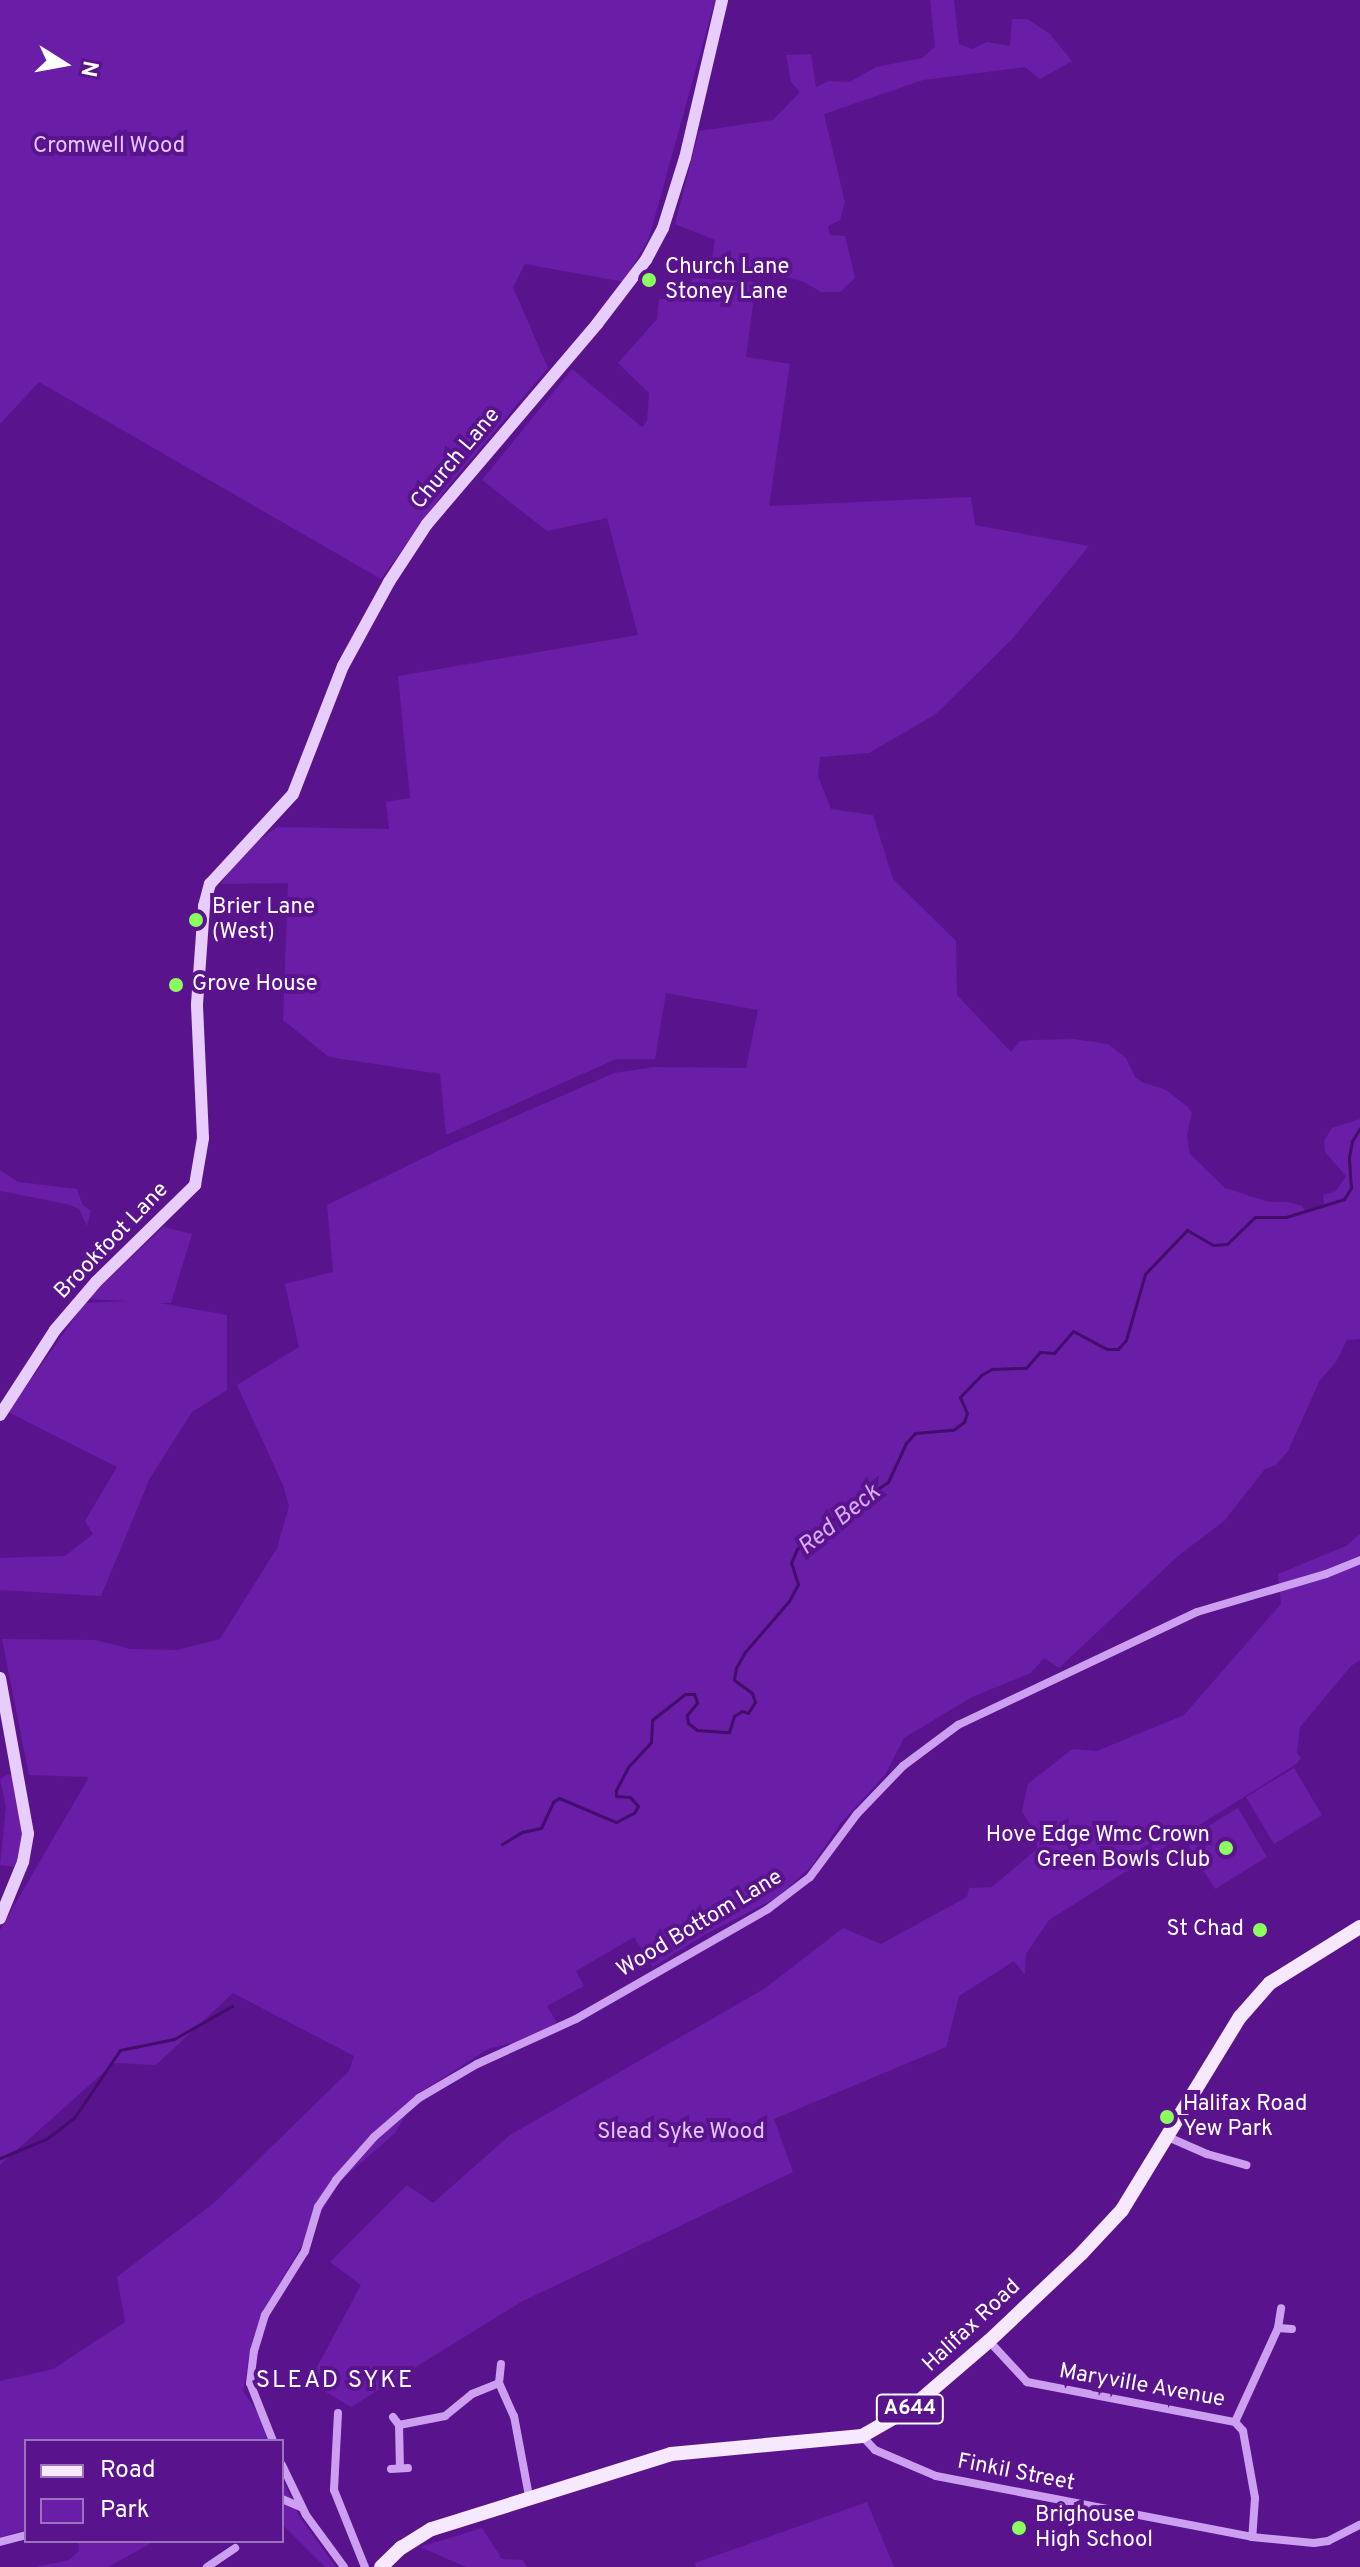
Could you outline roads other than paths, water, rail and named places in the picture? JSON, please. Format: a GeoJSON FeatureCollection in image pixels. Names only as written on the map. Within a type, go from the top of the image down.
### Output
{"type":"FeatureCollection","features":[{"type":"Feature","properties":{"kind":"main road","name":"Halifax Road"},"geometry":{"type":"LineString","coordinates":[[381,2567],[414,2538],[432,2529],[529,2496],[671,2454],[862,2436],[923,2399],[1081,2254],[1122,2210],[1240,2017],[1270,1983],[1360,1927]]}},
{"type":"Feature","properties":{"kind":"street","name":"Church Lane"},"geometry":{"type":"LineString","coordinates":[[202,937],[210,884],[293,794],[343,666],[389,582],[436,514],[597,324],[646,260],[663,228],[685,158],[722,0]]}},
{"type":"Feature","properties":{"kind":"street","name":"Brookfoot Lane"},"geometry":{"type":"LineString","coordinates":[[0,1415],[55,1330],[96,1282],[195,1185],[203,1138],[197,1004],[202,937]]}},
{"type":"Feature","properties":{"kind":"street","name":"Wood Bottom Lane"},"geometry":{"type":"LineString","coordinates":[[272,2439],[250,2383],[254,2351],[265,2315],[305,2251],[318,2207],[336,2180],[374,2137],[419,2098],[477,2064],[576,2019],[768,1909],[810,1877],[857,1814],[903,1766],[958,1725],[1197,1612],[1326,1574],[1360,1560]]}},
{"type":"Feature","properties":{"kind":"street"},"geometry":{"type":"LineString","coordinates":[[0,1678],[28,1834],[23,1862],[0,1918]]}},
{"type":"Feature","properties":{"kind":"street"},"geometry":{"type":"LineString","coordinates":[[1168,2137],[1207,2154],[1246,2165]]}},
{"type":"Feature","properties":{"kind":"street"},"geometry":{"type":"LineString","coordinates":[[1235,2422],[1278,2328],[1281,2308]]}},
{"type":"Feature","properties":{"kind":"street"},"geometry":{"type":"LineString","coordinates":[[1278,2328],[1292,2329]]}},
{"type":"Feature","properties":{"kind":"street","name":"Maryville Avenue"},"geometry":{"type":"LineString","coordinates":[[989,2341],[1027,2382],[1235,2422],[1243,2431],[1255,2498],[1252,2537]]}},
{"type":"Feature","properties":{"kind":"street"},"geometry":{"type":"LineString","coordinates":[[501,2364],[499,2383],[514,2416],[529,2496]]}},
{"type":"Feature","properties":{"kind":"street"},"geometry":{"type":"LineString","coordinates":[[399,2425],[445,2416],[472,2394],[499,2383]]}},
{"type":"Feature","properties":{"kind":"street"},"geometry":{"type":"LineString","coordinates":[[338,2413],[334,2490],[365,2567]]}},
{"type":"Feature","properties":{"kind":"street"},"geometry":{"type":"LineString","coordinates":[[393,2417],[399,2425],[400,2468]]}},
{"type":"Feature","properties":{"kind":"street","name":"Finkil Street"},"geometry":{"type":"LineString","coordinates":[[862,2436],[875,2450],[936,2476],[1252,2537],[1328,2541],[1360,2525]]}},
{"type":"Feature","properties":{"kind":"street"},"geometry":{"type":"LineString","coordinates":[[284,2469],[302,2508],[344,2567]]}},
{"type":"Feature","properties":{"kind":"street"},"geometry":{"type":"LineString","coordinates":[[284,2500],[302,2508]]}},
{"type":"Feature","properties":{"kind":"street"},"geometry":{"type":"LineString","coordinates":[[0,2542],[24,2536]]}},
{"type":"Feature","properties":{"kind":"street"},"geometry":{"type":"LineString","coordinates":[[207,2567],[235,2548]]}},
{"type":"Feature","properties":{"kind":"waterway","name":"Red Beck"},"geometry":{"type":"LineString","coordinates":[[502,1844],[522,1832],[541,1828],[553,1802],[559,1798],[616,1822],[634,1813],[638,1806],[630,1797],[616,1796],[616,1790],[628,1767],[651,1742],[652,1720],[685,1694],[694,1694],[696,1699],[697,1703],[687,1715],[688,1723],[697,1730],[729,1732],[734,1716],[742,1711],[748,1713],[755,1702],[752,1693],[734,1680],[736,1668],[745,1652],[789,1601],[798,1584],[791,1563],[797,1549],[823,1526],[888,1482],[906,1443],[915,1433],[953,1430],[964,1422],[967,1413],[960,1397],[981,1375],[992,1369],[1026,1368],[1040,1352],[1054,1353],[1073,1331],[1107,1349],[1118,1349],[1126,1340],[1145,1274],[1187,1230],[1213,1245],[1227,1244],[1255,1217],[1286,1217],[1344,1199],[1351,1188],[1349,1157],[1352,1141],[1360,1128]]}},
{"type":"Feature","properties":{"kind":"waterway","name":"Red Beck"},"geometry":{"type":"LineString","coordinates":[[0,2158],[46,2139],[74,2118],[120,2050],[174,2039],[232,2006]]}},
{"type":"Feature","properties":{"kind":"place","name":"Church Lane Stoney Lane"},"geometry":{"type":"Point","coordinates":[649,280]}},
{"type":"Feature","properties":{"kind":"place","name":"Brier Lane (West)"},"geometry":{"type":"Point","coordinates":[196,920]}},
{"type":"Feature","properties":{"kind":"place","name":"Grove House"},"geometry":{"type":"Point","coordinates":[176,985]}},
{"type":"Feature","properties":{"kind":"place","name":"Hove Edge Wmc Crown Green Bowls Club"},"geometry":{"type":"Point","coordinates":[1226,1848]}},
{"type":"Feature","properties":{"kind":"place","name":"St Chad"},"geometry":{"type":"Point","coordinates":[1260,1930]}},
{"type":"Feature","properties":{"kind":"place","name":"Halifax Road Yew Park"},"geometry":{"type":"Point","coordinates":[1167,2117]}},
{"type":"Feature","properties":{"kind":"place","name":"Brighouse High School"},"geometry":{"type":"Point","coordinates":[1019,2528]}},
{"type":"Feature","properties":{"kind":"district","name":"SLEAD SYKE"},"geometry":{"type":"Point","coordinates":[335,2382]}},
{"type":"Feature","properties":{"kind":"park label","name":"Cromwell Wood"},"geometry":{"type":"Point","coordinates":[109,147]}},
{"type":"Feature","properties":{"kind":"park label","name":"Slead Syke Wood"},"geometry":{"type":"Point","coordinates":[681,2133]}}]}
